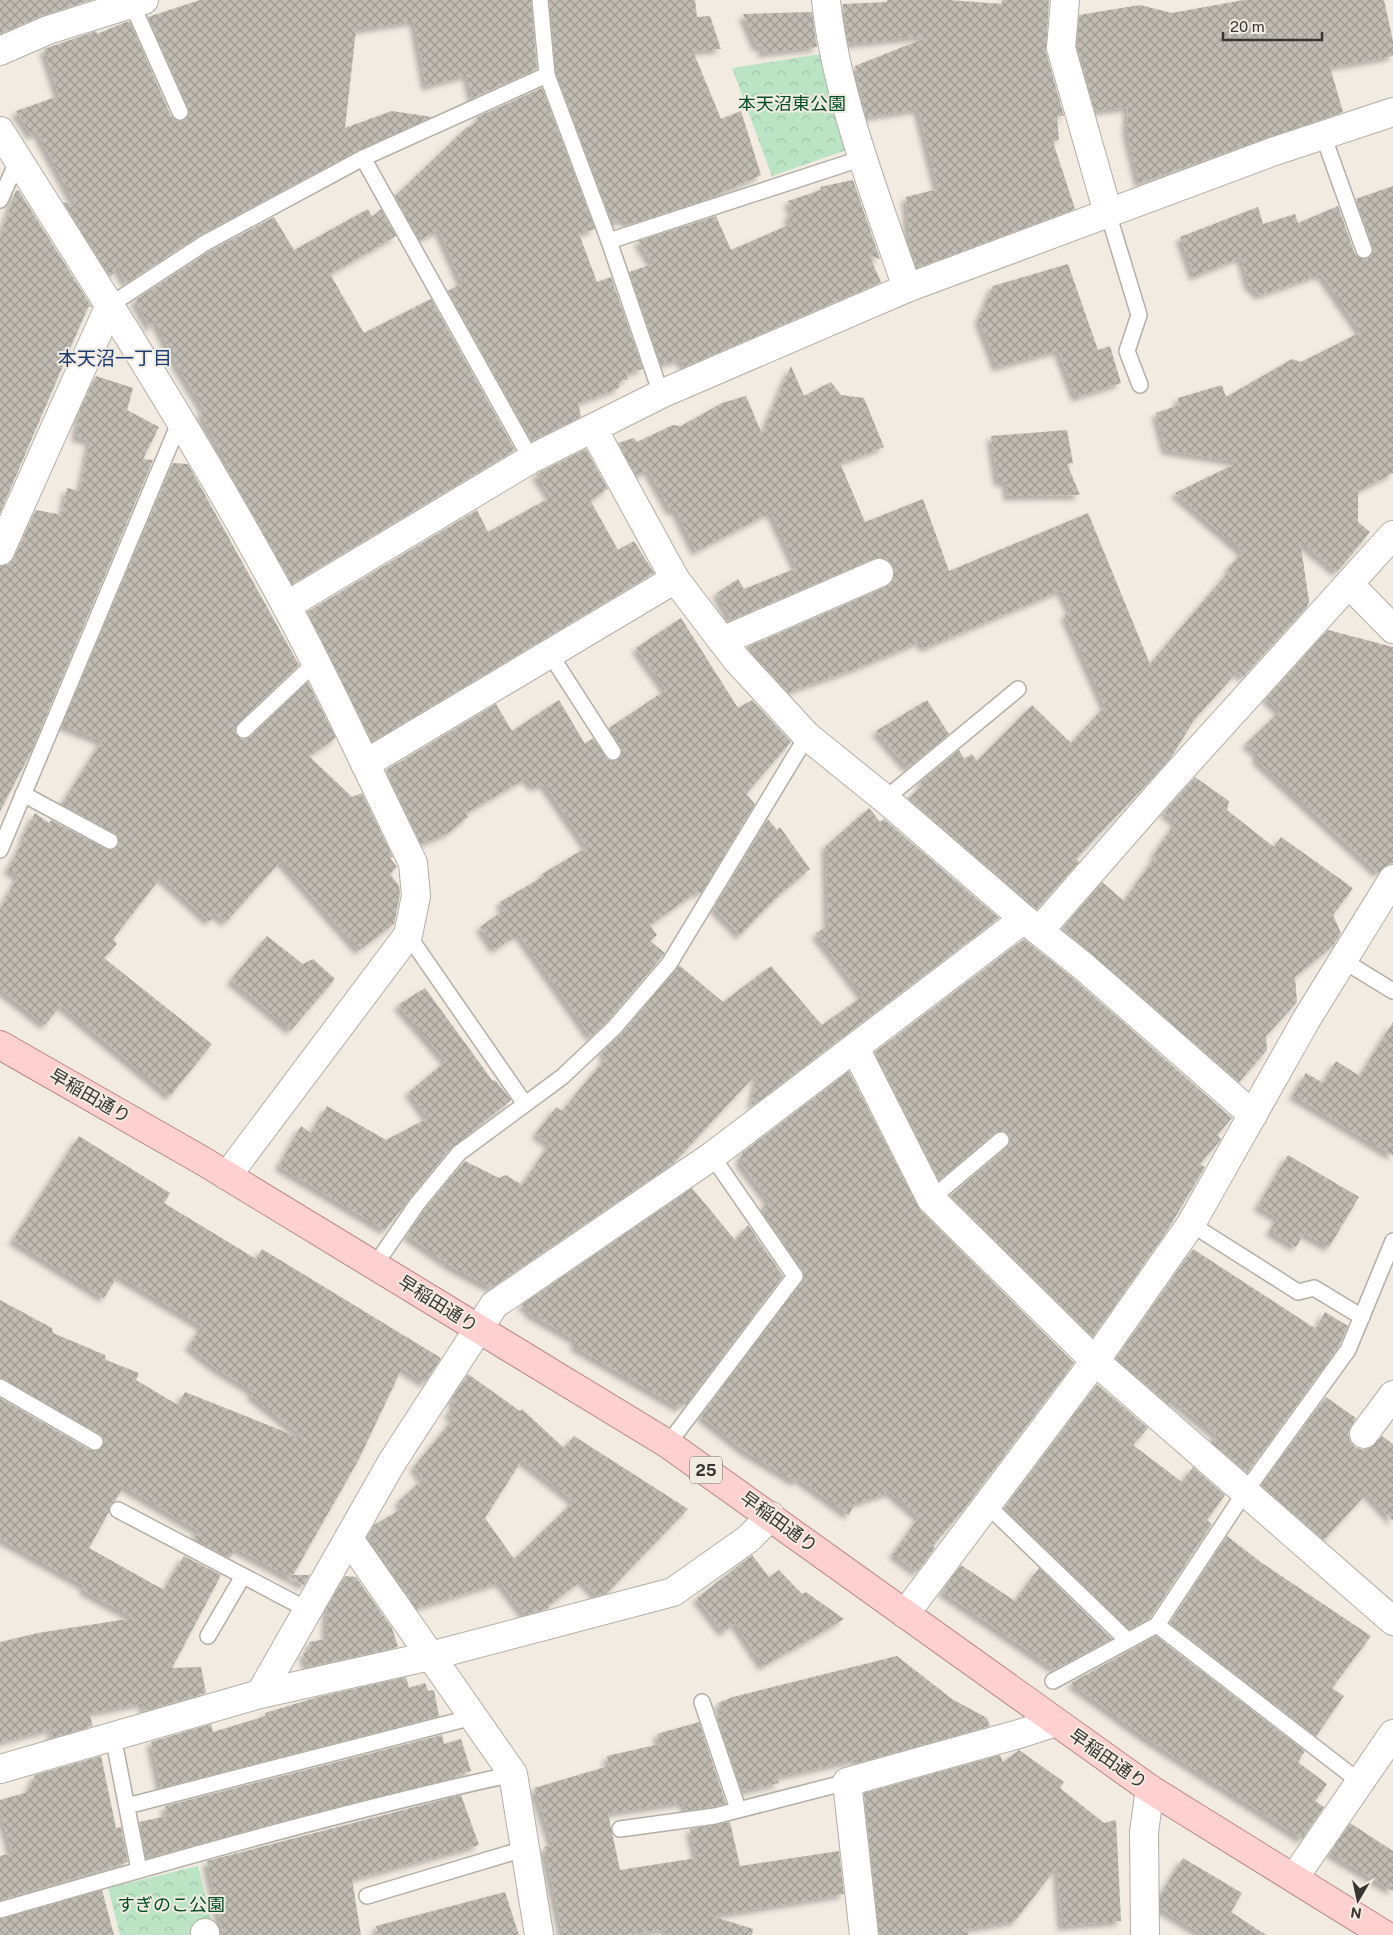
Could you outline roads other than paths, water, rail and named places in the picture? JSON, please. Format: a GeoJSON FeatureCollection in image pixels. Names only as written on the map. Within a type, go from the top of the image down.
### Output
{"type":"FeatureCollection","features":[{"type":"Feature","properties":{"kind":"main road","name":"早稲田通り"},"geometry":{"type":"LineString","coordinates":[[0,1045],[226,1176],[668,1444],[1150,1789],[1385,1935]]}},
{"type":"Feature","properties":{"kind":"street"},"geometry":{"type":"LineString","coordinates":[[826,0],[833,50],[864,158],[907,288]]}},
{"type":"Feature","properties":{"kind":"street"},"geometry":{"type":"LineString","coordinates":[[1065,0],[1062,48],[1108,213]]}},
{"type":"Feature","properties":{"kind":"street"},"geometry":{"type":"LineString","coordinates":[[0,52],[48,30],[138,2]]}},
{"type":"Feature","properties":{"kind":"street"},"geometry":{"type":"LineString","coordinates":[[286,606],[531,459],[661,394],[907,288],[1108,213],[1393,112]]}},
{"type":"Feature","properties":{"kind":"street"},"geometry":{"type":"LineString","coordinates":[[0,131],[110,305],[180,421],[286,606],[316,662],[413,863],[416,896],[408,935],[226,1176]]}},
{"type":"Feature","properties":{"kind":"street"},"geometry":{"type":"LineString","coordinates":[[3,538],[110,305]]}},
{"type":"Feature","properties":{"kind":"street"},"geometry":{"type":"LineString","coordinates":[[593,428],[675,579],[722,641],[807,736],[885,799],[1032,925],[1084,966],[1254,1115]]}},
{"type":"Feature","properties":{"kind":"street"},"geometry":{"type":"LineString","coordinates":[[260,1694],[392,1462],[494,1305],[712,1156],[854,1048],[1032,925],[1166,786],[1350,585],[1393,535]]}},
{"type":"Feature","properties":{"kind":"street"},"geometry":{"type":"LineString","coordinates":[[722,641],[879,573]]}},
{"type":"Feature","properties":{"kind":"street"},"geometry":{"type":"LineString","coordinates":[[365,764],[675,579]]}},
{"type":"Feature","properties":{"kind":"street"},"geometry":{"type":"LineString","coordinates":[[1350,585],[1393,629]]}},
{"type":"Feature","properties":{"kind":"street"},"geometry":{"type":"LineString","coordinates":[[905,1614],[1095,1361],[1191,1224],[1306,1020],[1393,880]]}},
{"type":"Feature","properties":{"kind":"street"},"geometry":{"type":"LineString","coordinates":[[854,1048],[931,1200],[1095,1361],[1393,1621]]}},
{"type":"Feature","properties":{"kind":"street"},"geometry":{"type":"LineString","coordinates":[[1364,1434],[1393,1395]]}},
{"type":"Feature","properties":{"kind":"street"},"geometry":{"type":"LineString","coordinates":[[0,1769],[260,1694],[430,1656],[674,1592],[748,1539],[771,1516]]}},
{"type":"Feature","properties":{"kind":"street"},"geometry":{"type":"LineString","coordinates":[[348,1539],[513,1774],[539,1935]]}},
{"type":"Feature","properties":{"kind":"street"},"geometry":{"type":"LineString","coordinates":[[864,1935],[847,1782],[1056,1722]]}},
{"type":"Feature","properties":{"kind":"street"},"geometry":{"type":"LineString","coordinates":[[1294,1878],[1393,1734]]}},
{"type":"Feature","properties":{"kind":"street"},"geometry":{"type":"LineString","coordinates":[[1145,1935],[1144,1832],[1150,1789]]}},
{"type":"Feature","properties":{"kind":"lane"},"geometry":{"type":"LineString","coordinates":[[540,0],[547,75],[608,241],[661,394]]}},
{"type":"Feature","properties":{"kind":"lane"},"geometry":{"type":"LineString","coordinates":[[138,2],[180,112]]}},
{"type":"Feature","properties":{"kind":"lane"},"geometry":{"type":"LineString","coordinates":[[110,305],[205,243],[363,158],[547,75]]}},
{"type":"Feature","properties":{"kind":"lane"},"geometry":{"type":"LineString","coordinates":[[1323,136],[1364,250]]}},
{"type":"Feature","properties":{"kind":"lane"},"geometry":{"type":"LineString","coordinates":[[363,158],[531,459]]}},
{"type":"Feature","properties":{"kind":"lane"},"geometry":{"type":"LineString","coordinates":[[608,241],[864,158]]}},
{"type":"Feature","properties":{"kind":"lane"},"geometry":{"type":"LineString","coordinates":[[0,200],[18,160]]}},
{"type":"Feature","properties":{"kind":"lane"},"geometry":{"type":"LineString","coordinates":[[1108,213],[1139,315],[1127,351],[1140,384]]}},
{"type":"Feature","properties":{"kind":"lane"},"geometry":{"type":"LineString","coordinates":[[0,850],[180,421]]}},
{"type":"Feature","properties":{"kind":"lane"},"geometry":{"type":"LineString","coordinates":[[550,654],[614,752]]}},
{"type":"Feature","properties":{"kind":"lane"},"geometry":{"type":"LineString","coordinates":[[244,730],[316,662]]}},
{"type":"Feature","properties":{"kind":"lane"},"geometry":{"type":"LineString","coordinates":[[885,799],[1018,689]]}},
{"type":"Feature","properties":{"kind":"lane"},"geometry":{"type":"LineString","coordinates":[[375,1266],[417,1204],[459,1153],[562,1077],[614,1028],[669,964],[807,736]]}},
{"type":"Feature","properties":{"kind":"lane"},"geometry":{"type":"LineString","coordinates":[[23,794],[110,841]]}},
{"type":"Feature","properties":{"kind":"lane"},"geometry":{"type":"LineString","coordinates":[[408,935],[525,1104]]}},
{"type":"Feature","properties":{"kind":"lane"},"geometry":{"type":"LineString","coordinates":[[1344,961],[1393,991]]}},
{"type":"Feature","properties":{"kind":"lane"},"geometry":{"type":"LineString","coordinates":[[931,1200],[1001,1140]]}},
{"type":"Feature","properties":{"kind":"lane"},"geometry":{"type":"LineString","coordinates":[[668,1444],[795,1276],[712,1156]]}},
{"type":"Feature","properties":{"kind":"lane"},"geometry":{"type":"LineString","coordinates":[[1191,1224],[1298,1292],[1314,1288],[1362,1317]]}},
{"type":"Feature","properties":{"kind":"lane"},"geometry":{"type":"LineString","coordinates":[[1053,1681],[1126,1639],[1157,1624],[1246,1492],[1348,1350],[1393,1241]]}},
{"type":"Feature","properties":{"kind":"lane"},"geometry":{"type":"LineString","coordinates":[[0,1387],[95,1442]]}},
{"type":"Feature","properties":{"kind":"lane"},"geometry":{"type":"LineString","coordinates":[[986,1504],[1126,1639]]}},
{"type":"Feature","properties":{"kind":"lane"},"geometry":{"type":"LineString","coordinates":[[118,1510],[308,1610]]}},
{"type":"Feature","properties":{"kind":"lane"},"geometry":{"type":"LineString","coordinates":[[208,1636],[243,1576]]}},
{"type":"Feature","properties":{"kind":"lane"},"geometry":{"type":"LineString","coordinates":[[1157,1624],[1360,1782]]}},
{"type":"Feature","properties":{"kind":"lane"},"geometry":{"type":"LineString","coordinates":[[702,1702],[738,1809]]}},
{"type":"Feature","properties":{"kind":"lane"},"geometry":{"type":"LineString","coordinates":[[127,1806],[473,1717]]}},
{"type":"Feature","properties":{"kind":"lane"},"geometry":{"type":"LineString","coordinates":[[113,1736],[139,1870]]}},
{"type":"Feature","properties":{"kind":"lane"},"geometry":{"type":"LineString","coordinates":[[0,1910],[139,1870],[430,1792],[513,1774]]}},
{"type":"Feature","properties":{"kind":"lane"},"geometry":{"type":"LineString","coordinates":[[620,1829],[715,1816],[847,1782]]}},
{"type":"Feature","properties":{"kind":"lane"},"geometry":{"type":"LineString","coordinates":[[367,1896],[524,1848]]}},
{"type":"Feature","properties":{"kind":"district","name":"本天沼一丁目"},"geometry":{"type":"Point","coordinates":[115,358]}},
{"type":"Feature","properties":{"kind":"park label","name":"本天沼東公園"},"geometry":{"type":"Point","coordinates":[792,104]}},
{"type":"Feature","properties":{"kind":"park label","name":"すぎのこ公園"},"geometry":{"type":"Point","coordinates":[171,1905]}}]}
